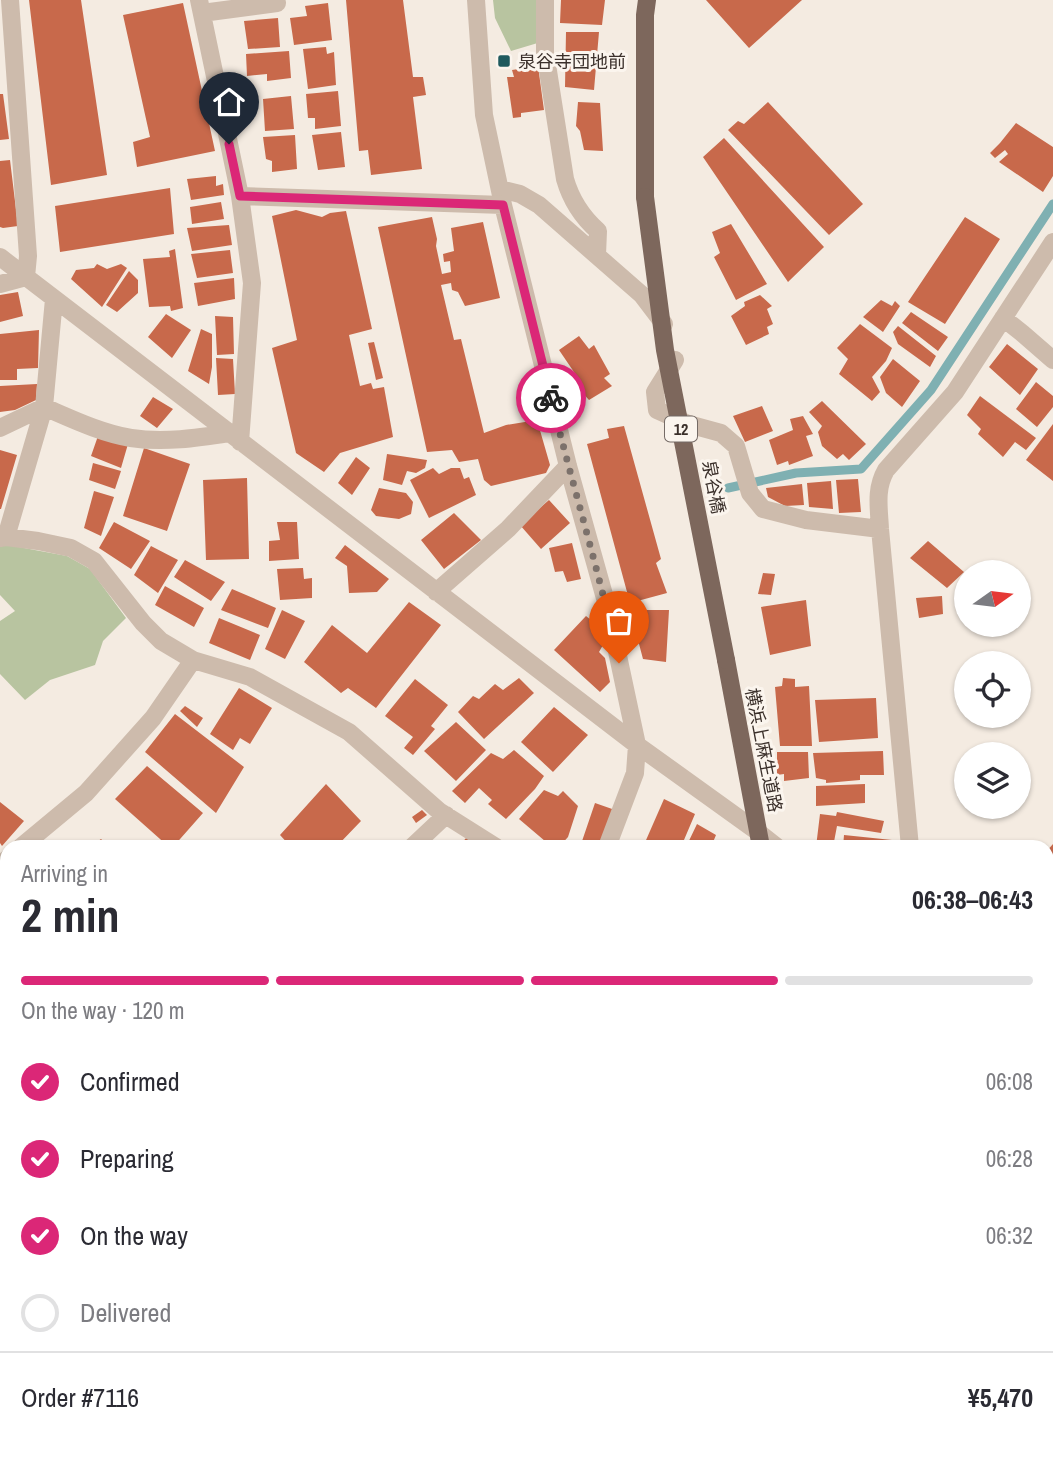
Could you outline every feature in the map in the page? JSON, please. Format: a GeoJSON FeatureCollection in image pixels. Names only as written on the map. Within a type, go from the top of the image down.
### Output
{"type":"FeatureCollection","features":[{"type":"Feature","properties":{"kind":"main road","name":"泉谷橋"},"geometry":{"type":"LineString","coordinates":[[647,0],[645,197],[665,350],[726,660]]}},
{"type":"Feature","properties":{"kind":"main road","name":"横浜上麻生道路"},"geometry":{"type":"LineString","coordinates":[[726,660],[760,839]]}},
{"type":"Feature","properties":{"kind":"street"},"geometry":{"type":"LineString","coordinates":[[10,0],[28,256],[26,277]]}},
{"type":"Feature","properties":{"kind":"street"},"geometry":{"type":"LineString","coordinates":[[476,0],[484,115],[568,467],[608,609],[637,745],[635,773],[610,840]]}},
{"type":"Feature","properties":{"kind":"street"},"geometry":{"type":"LineString","coordinates":[[545,0],[545,52],[565,179],[570,196],[585,219],[598,231],[597,255]]}},
{"type":"Feature","properties":{"kind":"street"},"geometry":{"type":"LineString","coordinates":[[234,437],[251,283],[240,196],[201,7],[278,3]]}},
{"type":"Feature","properties":{"kind":"street"},"geometry":{"type":"LineString","coordinates":[[240,196],[502,197],[520,194],[539,205],[642,295],[668,330],[675,360],[655,392],[657,410],[688,424],[721,433],[736,446],[750,493],[763,509],[807,520],[880,529]]}},
{"type":"Feature","properties":{"kind":"street"},"geometry":{"type":"LineString","coordinates":[[909,840],[880,529],[880,480],[955,392],[1053,242]]}},
{"type":"Feature","properties":{"kind":"street"},"geometry":{"type":"LineString","coordinates":[[0,257],[760,839]]}},
{"type":"Feature","properties":{"kind":"street"},"geometry":{"type":"LineString","coordinates":[[0,284],[26,277]]}},
{"type":"Feature","properties":{"kind":"street"},"geometry":{"type":"LineString","coordinates":[[54,299],[44,407],[3,537],[71,548],[94,561],[160,641],[193,660],[250,677],[349,732],[439,811],[485,840]]}},
{"type":"Feature","properties":{"kind":"street"},"geometry":{"type":"LineString","coordinates":[[1003,318],[1053,360]]}},
{"type":"Feature","properties":{"kind":"street"},"geometry":{"type":"LineString","coordinates":[[0,428],[44,407],[91,426],[132,438],[185,440],[234,437]]}},
{"type":"Feature","properties":{"kind":"street"},"geometry":{"type":"LineString","coordinates":[[436,592],[508,529],[568,467]]}},
{"type":"Feature","properties":{"kind":"street"},"geometry":{"type":"LineString","coordinates":[[30,840],[86,793],[153,718],[193,660]]}},
{"type":"Feature","properties":{"kind":"street"},"geometry":{"type":"LineString","coordinates":[[419,840],[446,815]]}},
{"type":"Feature","properties":{"kind":"green space"},"geometry":{"type":"Polygon","coordinates":[[[493,0],[544,0],[541,42],[511,51],[495,18],[493,0]]]}},
{"type":"Feature","properties":{"kind":"green space"},"geometry":{"type":"Polygon","coordinates":[[[8,545],[67,556],[90,569],[126,618],[103,641],[95,665],[50,680],[25,700],[0,674],[0,621],[15,611],[0,595],[0,546],[8,545]]]}},
{"type":"Feature","properties":{"kind":"building"},"geometry":{"type":"Polygon","coordinates":[[[29,0],[81,0],[107,175],[51,185],[29,0]]]}},
{"type":"Feature","properties":{"kind":"building"},"geometry":{"type":"Polygon","coordinates":[[[346,0],[403,0],[413,77],[423,77],[426,95],[413,97],[422,169],[371,175],[368,150],[359,151],[346,0]]]}},
{"type":"Feature","properties":{"kind":"building"},"geometry":{"type":"Polygon","coordinates":[[[561,0],[605,0],[602,25],[560,23],[561,0]]]}},
{"type":"Feature","properties":{"kind":"building"},"geometry":{"type":"Polygon","coordinates":[[[706,0],[802,0],[749,48],[706,0]]]}},
{"type":"Feature","properties":{"kind":"building"},"geometry":{"type":"Polygon","coordinates":[[[183,3],[215,151],[137,167],[133,142],[150,137],[123,15],[183,3]]]}},
{"type":"Feature","properties":{"kind":"building"},"geometry":{"type":"Polygon","coordinates":[[[328,3],[332,40],[294,45],[290,18],[307,16],[305,6],[328,3]]]}},
{"type":"Feature","properties":{"kind":"building"},"geometry":{"type":"Polygon","coordinates":[[[278,18],[280,47],[248,49],[244,21],[278,18]]]}},
{"type":"Feature","properties":{"kind":"building"},"geometry":{"type":"Polygon","coordinates":[[[566,32],[599,32],[594,90],[565,87],[566,32]]]}},
{"type":"Feature","properties":{"kind":"building"},"geometry":{"type":"Polygon","coordinates":[[[326,47],[327,54],[334,52],[336,85],[308,89],[303,49],[326,47]]]}},
{"type":"Feature","properties":{"kind":"building"},"geometry":{"type":"Polygon","coordinates":[[[289,51],[291,78],[267,81],[267,74],[247,76],[246,54],[289,51]]]}},
{"type":"Feature","properties":{"kind":"building"},"geometry":{"type":"Polygon","coordinates":[[[538,66],[544,110],[521,113],[521,117],[513,118],[507,77],[514,77],[512,70],[538,66]]]}},
{"type":"Feature","properties":{"kind":"building"},"geometry":{"type":"Polygon","coordinates":[[[338,91],[341,126],[315,129],[315,118],[308,118],[306,94],[338,91]]]}},
{"type":"Feature","properties":{"kind":"building"},"geometry":{"type":"Polygon","coordinates":[[[0,94],[3,94],[9,139],[0,140],[0,94]]]}},
{"type":"Feature","properties":{"kind":"building"},"geometry":{"type":"Polygon","coordinates":[[[291,96],[294,129],[265,131],[263,99],[291,96]]]}},
{"type":"Feature","properties":{"kind":"building"},"geometry":{"type":"Polygon","coordinates":[[[578,102],[600,103],[603,151],[584,150],[580,131],[576,126],[578,102]]]}},
{"type":"Feature","properties":{"kind":"building"},"geometry":{"type":"Polygon","coordinates":[[[768,102],[863,204],[829,235],[728,130],[738,121],[744,124],[768,102]]]}},
{"type":"Feature","properties":{"kind":"building"},"geometry":{"type":"Polygon","coordinates":[[[1016,123],[1053,147],[1053,176],[1043,192],[999,162],[1008,154],[1005,150],[995,158],[990,153],[1016,123]]]}},
{"type":"Feature","properties":{"kind":"building"},"geometry":{"type":"Polygon","coordinates":[[[341,132],[345,167],[318,170],[312,135],[341,132]]]}},
{"type":"Feature","properties":{"kind":"building"},"geometry":{"type":"Polygon","coordinates":[[[295,135],[297,169],[272,172],[272,161],[266,159],[263,137],[295,135]]]}},
{"type":"Feature","properties":{"kind":"building"},"geometry":{"type":"Polygon","coordinates":[[[724,138],[824,247],[788,282],[703,157],[724,138]]]}},
{"type":"Feature","properties":{"kind":"building"},"geometry":{"type":"Polygon","coordinates":[[[10,160],[18,226],[3,228],[0,227],[0,161],[10,160]]]}},
{"type":"Feature","properties":{"kind":"building"},"geometry":{"type":"Polygon","coordinates":[[[216,176],[216,186],[223,184],[224,195],[191,200],[187,179],[216,176]]]}},
{"type":"Feature","properties":{"kind":"building"},"geometry":{"type":"Polygon","coordinates":[[[170,188],[174,234],[60,252],[55,206],[170,188]]]}},
{"type":"Feature","properties":{"kind":"building"},"geometry":{"type":"Polygon","coordinates":[[[221,202],[224,219],[192,224],[190,207],[221,202]]]}},
{"type":"Feature","properties":{"kind":"building"},"geometry":{"type":"Polygon","coordinates":[[[296,210],[322,217],[346,211],[372,329],[349,335],[360,386],[371,383],[373,389],[384,387],[393,437],[340,453],[324,472],[296,453],[272,348],[297,340],[272,216],[296,210]]]}},
{"type":"Feature","properties":{"kind":"building"},"geometry":{"type":"Polygon","coordinates":[[[432,217],[442,274],[451,272],[450,261],[444,262],[443,254],[454,251],[451,228],[483,222],[500,298],[465,306],[458,292],[452,290],[451,283],[441,285],[454,340],[461,339],[484,433],[506,425],[537,420],[550,465],[546,473],[491,486],[484,480],[478,459],[459,462],[452,450],[427,452],[378,227],[432,217]]]}},
{"type":"Feature","properties":{"kind":"building"},"geometry":{"type":"Polygon","coordinates":[[[965,217],[1000,239],[945,324],[908,302],[965,217]]]}},
{"type":"Feature","properties":{"kind":"building"},"geometry":{"type":"Polygon","coordinates":[[[731,224],[767,284],[736,300],[714,257],[720,253],[712,232],[731,224]]]}},
{"type":"Feature","properties":{"kind":"building"},"geometry":{"type":"Polygon","coordinates":[[[229,225],[232,245],[192,251],[187,228],[229,225]]]}},
{"type":"Feature","properties":{"kind":"building"},"geometry":{"type":"Polygon","coordinates":[[[175,249],[183,308],[171,311],[170,306],[149,307],[143,259],[170,257],[169,251],[175,249]]]}},
{"type":"Feature","properties":{"kind":"building"},"geometry":{"type":"Polygon","coordinates":[[[230,250],[233,273],[197,278],[191,254],[230,250]]]}},
{"type":"Feature","properties":{"kind":"building"},"geometry":{"type":"Polygon","coordinates":[[[97,264],[107,269],[121,264],[127,268],[102,307],[71,279],[76,270],[94,268],[97,264]]]}},
{"type":"Feature","properties":{"kind":"building"},"geometry":{"type":"Polygon","coordinates":[[[129,271],[138,280],[138,293],[117,312],[106,305],[129,271]]]}},
{"type":"Feature","properties":{"kind":"building"},"geometry":{"type":"Polygon","coordinates":[[[234,278],[235,299],[198,306],[194,283],[234,278]]]}},
{"type":"Feature","properties":{"kind":"building"},"geometry":{"type":"Polygon","coordinates":[[[18,292],[23,316],[0,322],[0,295],[18,292]]]}},
{"type":"Feature","properties":{"kind":"building"},"geometry":{"type":"Polygon","coordinates":[[[760,295],[772,306],[767,309],[773,324],[767,327],[769,334],[746,345],[731,316],[745,306],[744,302],[760,295]]]}},
{"type":"Feature","properties":{"kind":"building"},"geometry":{"type":"Polygon","coordinates":[[[881,300],[892,306],[895,301],[900,306],[883,332],[863,317],[881,300]]]}},
{"type":"Feature","properties":{"kind":"building"},"geometry":{"type":"Polygon","coordinates":[[[911,312],[948,337],[938,351],[902,323],[911,312]]]}},
{"type":"Feature","properties":{"kind":"building"},"geometry":{"type":"Polygon","coordinates":[[[166,314],[191,330],[172,358],[148,337],[166,314]]]}},
{"type":"Feature","properties":{"kind":"building"},"geometry":{"type":"Polygon","coordinates":[[[215,316],[233,317],[234,354],[217,355],[215,316]]]}},
{"type":"Feature","properties":{"kind":"building"},"geometry":{"type":"Polygon","coordinates":[[[860,324],[892,348],[886,361],[872,377],[880,392],[872,401],[839,374],[848,359],[837,348],[860,324]]]}},
{"type":"Feature","properties":{"kind":"building"},"geometry":{"type":"Polygon","coordinates":[[[898,326],[936,356],[930,367],[898,344],[893,332],[898,326]]]}},
{"type":"Feature","properties":{"kind":"building"},"geometry":{"type":"Polygon","coordinates":[[[201,329],[212,334],[209,384],[188,371],[201,329]]]}},
{"type":"Feature","properties":{"kind":"building"},"geometry":{"type":"Polygon","coordinates":[[[39,330],[38,368],[17,369],[17,380],[0,380],[0,334],[39,330]]]}},
{"type":"Feature","properties":{"kind":"building"},"geometry":{"type":"Polygon","coordinates":[[[579,336],[589,349],[594,345],[610,374],[604,378],[612,386],[589,400],[570,379],[576,375],[559,350],[579,336]]]}},
{"type":"Feature","properties":{"kind":"building"},"geometry":{"type":"Polygon","coordinates":[[[374,342],[383,378],[376,380],[368,343],[374,342]]]}},
{"type":"Feature","properties":{"kind":"building"},"geometry":{"type":"Polygon","coordinates":[[[1007,344],[1038,369],[1020,395],[989,367],[1007,344]]]}},
{"type":"Feature","properties":{"kind":"building"},"geometry":{"type":"Polygon","coordinates":[[[216,358],[233,359],[235,394],[218,395],[216,358]]]}},
{"type":"Feature","properties":{"kind":"building"},"geometry":{"type":"Polygon","coordinates":[[[893,359],[920,381],[902,407],[886,393],[880,377],[893,359]]]}},
{"type":"Feature","properties":{"kind":"building"},"geometry":{"type":"Polygon","coordinates":[[[1036,382],[1053,396],[1053,407],[1037,427],[1016,409],[1036,382]]]}},
{"type":"Feature","properties":{"kind":"building"},"geometry":{"type":"Polygon","coordinates":[[[37,384],[36,400],[15,410],[0,412],[0,386],[37,384]]]}},
{"type":"Feature","properties":{"kind":"building"},"geometry":{"type":"Polygon","coordinates":[[[980,396],[1036,438],[1026,450],[1015,442],[1003,457],[978,434],[981,429],[967,415],[980,396]]]}},
{"type":"Feature","properties":{"kind":"building"},"geometry":{"type":"Polygon","coordinates":[[[153,397],[173,409],[157,428],[140,416],[153,397]]]}},
{"type":"Feature","properties":{"kind":"building"},"geometry":{"type":"Polygon","coordinates":[[[822,401],[866,444],[849,460],[843,454],[837,459],[822,446],[818,432],[822,426],[809,412],[822,401]]]}},
{"type":"Feature","properties":{"kind":"building"},"geometry":{"type":"Polygon","coordinates":[[[762,406],[773,431],[745,442],[733,416],[762,406]]]}},
{"type":"Feature","properties":{"kind":"building"},"geometry":{"type":"Polygon","coordinates":[[[803,416],[813,434],[806,436],[813,456],[789,465],[788,461],[777,465],[769,440],[793,430],[790,419],[803,416]]]}},
{"type":"Feature","properties":{"kind":"building"},"geometry":{"type":"Polygon","coordinates":[[[1053,424],[1053,481],[1026,460],[1053,424]]]}},
{"type":"Feature","properties":{"kind":"building"},"geometry":{"type":"Polygon","coordinates":[[[624,426],[661,559],[656,563],[667,593],[630,603],[587,444],[609,438],[607,429],[624,426]]]}},
{"type":"Feature","properties":{"kind":"building"},"geometry":{"type":"Polygon","coordinates":[[[98,436],[128,444],[121,468],[91,456],[98,436]]]}},
{"type":"Feature","properties":{"kind":"building"},"geometry":{"type":"Polygon","coordinates":[[[144,448],[190,464],[167,531],[123,516],[144,448]]]}},
{"type":"Feature","properties":{"kind":"building"},"geometry":{"type":"Polygon","coordinates":[[[0,450],[17,455],[1,509],[0,509],[0,450]]]}},
{"type":"Feature","properties":{"kind":"building"},"geometry":{"type":"Polygon","coordinates":[[[387,454],[427,460],[425,468],[416,473],[407,471],[402,485],[383,480],[387,454]]]}},
{"type":"Feature","properties":{"kind":"building"},"geometry":{"type":"Polygon","coordinates":[[[356,457],[370,468],[352,495],[338,483],[356,457]]]}},
{"type":"Feature","properties":{"kind":"building"},"geometry":{"type":"Polygon","coordinates":[[[93,463],[121,471],[115,489],[89,480],[93,463]]]}},
{"type":"Feature","properties":{"kind":"building"},"geometry":{"type":"Polygon","coordinates":[[[433,468],[439,474],[451,468],[460,468],[464,479],[469,477],[476,495],[429,518],[410,480],[433,468]]]}},
{"type":"Feature","properties":{"kind":"building"},"geometry":{"type":"Polygon","coordinates":[[[247,478],[249,559],[206,560],[203,480],[247,478]]]}},
{"type":"Feature","properties":{"kind":"building"},"geometry":{"type":"Polygon","coordinates":[[[858,479],[861,512],[839,513],[836,480],[858,479]]]}},
{"type":"Feature","properties":{"kind":"building"},"geometry":{"type":"Polygon","coordinates":[[[831,481],[833,509],[809,507],[807,483],[831,481]]]}},
{"type":"Feature","properties":{"kind":"building"},"geometry":{"type":"Polygon","coordinates":[[[802,484],[804,505],[785,506],[768,497],[766,488],[802,484]]]}},
{"type":"Feature","properties":{"kind":"building"},"geometry":{"type":"Polygon","coordinates":[[[379,488],[406,493],[413,502],[411,514],[399,519],[376,516],[371,510],[379,488]]]}},
{"type":"Feature","properties":{"kind":"building"},"geometry":{"type":"Polygon","coordinates":[[[94,491],[114,497],[101,536],[84,528],[94,491]]]}},
{"type":"Feature","properties":{"kind":"building"},"geometry":{"type":"Polygon","coordinates":[[[549,500],[570,523],[541,549],[520,525],[549,500]]]}},
{"type":"Feature","properties":{"kind":"building"},"geometry":{"type":"Polygon","coordinates":[[[454,513],[481,540],[444,569],[421,540],[454,513]]]}},
{"type":"Feature","properties":{"kind":"building"},"geometry":{"type":"Polygon","coordinates":[[[114,522],[150,541],[131,569],[99,548],[114,522]]]}},
{"type":"Feature","properties":{"kind":"building"},"geometry":{"type":"Polygon","coordinates":[[[277,522],[297,522],[299,559],[269,561],[269,541],[280,540],[277,522]]]}},
{"type":"Feature","properties":{"kind":"building"},"geometry":{"type":"Polygon","coordinates":[[[928,541],[954,563],[954,581],[947,588],[910,558],[928,541]]]}},
{"type":"Feature","properties":{"kind":"building"},"geometry":{"type":"Polygon","coordinates":[[[572,543],[581,579],[567,582],[563,571],[555,572],[549,548],[572,543]]]}},
{"type":"Feature","properties":{"kind":"building"},"geometry":{"type":"Polygon","coordinates":[[[345,545],[389,579],[377,592],[349,593],[347,566],[335,558],[345,545]]]}},
{"type":"Feature","properties":{"kind":"building"},"geometry":{"type":"Polygon","coordinates":[[[151,546],[178,560],[158,593],[134,575],[151,546]]]}},
{"type":"Feature","properties":{"kind":"building"},"geometry":{"type":"Polygon","coordinates":[[[185,560],[225,582],[211,601],[174,577],[185,560]]]}},
{"type":"Feature","properties":{"kind":"building"},"geometry":{"type":"Polygon","coordinates":[[[303,568],[304,579],[312,578],[312,598],[280,600],[277,569],[303,568]]]}},
{"type":"Feature","properties":{"kind":"building"},"geometry":{"type":"Polygon","coordinates":[[[763,573],[775,574],[771,595],[758,594],[763,573]]]}},
{"type":"Feature","properties":{"kind":"building"},"geometry":{"type":"Polygon","coordinates":[[[165,586],[204,608],[194,627],[155,605],[165,586]]]}},
{"type":"Feature","properties":{"kind":"building"},"geometry":{"type":"Polygon","coordinates":[[[232,589],[276,608],[268,628],[221,610],[232,589]]]}},
{"type":"Feature","properties":{"kind":"building"},"geometry":{"type":"Polygon","coordinates":[[[942,596],[943,614],[919,618],[916,598],[942,596]]]}},
{"type":"Feature","properties":{"kind":"building"},"geometry":{"type":"Polygon","coordinates":[[[806,600],[811,646],[770,655],[761,607],[806,600]]]}},
{"type":"Feature","properties":{"kind":"building"},"geometry":{"type":"Polygon","coordinates":[[[409,602],[441,625],[376,708],[348,688],[341,693],[304,662],[332,625],[367,653],[409,602]]]}},
{"type":"Feature","properties":{"kind":"building"},"geometry":{"type":"Polygon","coordinates":[[[282,610],[305,621],[285,659],[265,649],[282,610]]]}},
{"type":"Feature","properties":{"kind":"building"},"geometry":{"type":"Polygon","coordinates":[[[630,610],[669,610],[666,662],[643,659],[630,610]]]}},
{"type":"Feature","properties":{"kind":"building"},"geometry":{"type":"Polygon","coordinates":[[[586,616],[596,624],[603,645],[599,652],[605,658],[610,682],[600,692],[554,650],[586,616]]]}},
{"type":"Feature","properties":{"kind":"building"},"geometry":{"type":"Polygon","coordinates":[[[219,618],[260,635],[250,660],[209,643],[219,618]]]}},
{"type":"Feature","properties":{"kind":"building"},"geometry":{"type":"Polygon","coordinates":[[[519,678],[534,693],[484,739],[458,712],[473,696],[479,699],[495,684],[503,690],[519,678]]]}},
{"type":"Feature","properties":{"kind":"building"},"geometry":{"type":"Polygon","coordinates":[[[783,678],[795,679],[795,687],[809,686],[812,746],[780,746],[775,687],[782,686],[783,678]]]}},
{"type":"Feature","properties":{"kind":"building"},"geometry":{"type":"Polygon","coordinates":[[[415,679],[448,705],[431,726],[435,729],[413,755],[404,748],[413,737],[385,716],[415,679]]]}},
{"type":"Feature","properties":{"kind":"building"},"geometry":{"type":"Polygon","coordinates":[[[239,688],[272,708],[250,744],[240,738],[233,750],[210,734],[239,688]]]}},
{"type":"Feature","properties":{"kind":"building"},"geometry":{"type":"Polygon","coordinates":[[[876,698],[878,738],[819,742],[815,700],[876,698]]]}},
{"type":"Feature","properties":{"kind":"building"},"geometry":{"type":"Polygon","coordinates":[[[185,706],[203,718],[197,727],[180,711],[185,706]]]}},
{"type":"Feature","properties":{"kind":"building"},"geometry":{"type":"Polygon","coordinates":[[[554,707],[588,735],[553,772],[521,742],[554,707]]]}},
{"type":"Feature","properties":{"kind":"building"},"geometry":{"type":"Polygon","coordinates":[[[175,714],[244,767],[216,813],[145,752],[175,714]]]}},
{"type":"Feature","properties":{"kind":"building"},"geometry":{"type":"Polygon","coordinates":[[[456,722],[486,750],[456,781],[424,751],[456,722]]]}},
{"type":"Feature","properties":{"kind":"building"},"geometry":{"type":"Polygon","coordinates":[[[514,750],[544,776],[506,819],[488,804],[492,800],[479,788],[465,803],[452,791],[491,753],[503,759],[514,750]]]}},
{"type":"Feature","properties":{"kind":"building"},"geometry":{"type":"Polygon","coordinates":[[[883,751],[884,775],[860,775],[860,780],[826,783],[826,780],[816,778],[813,753],[883,751]]]}},
{"type":"Feature","properties":{"kind":"building"},"geometry":{"type":"Polygon","coordinates":[[[777,752],[808,752],[809,778],[784,781],[784,774],[777,775],[777,752]]]}},
{"type":"Feature","properties":{"kind":"building"},"geometry":{"type":"Polygon","coordinates":[[[147,766],[203,813],[179,840],[161,840],[115,799],[147,766]]]}},
{"type":"Feature","properties":{"kind":"building"},"geometry":{"type":"Polygon","coordinates":[[[326,784],[361,821],[343,840],[285,840],[280,835],[326,784]]]}},
{"type":"Feature","properties":{"kind":"building"},"geometry":{"type":"Polygon","coordinates":[[[865,784],[865,803],[816,806],[816,786],[865,784]]]}},
{"type":"Feature","properties":{"kind":"building"},"geometry":{"type":"Polygon","coordinates":[[[544,790],[558,796],[563,791],[578,806],[565,840],[544,840],[519,819],[544,790]]]}},
{"type":"Feature","properties":{"kind":"building"},"geometry":{"type":"Polygon","coordinates":[[[664,799],[695,814],[684,840],[646,840],[664,799]]]}},
{"type":"Feature","properties":{"kind":"building"},"geometry":{"type":"Polygon","coordinates":[[[0,802],[24,821],[7,840],[0,840],[0,802]]]}},
{"type":"Feature","properties":{"kind":"building"},"geometry":{"type":"Polygon","coordinates":[[[595,803],[615,810],[603,840],[582,840],[595,803]]]}},
{"type":"Feature","properties":{"kind":"building"},"geometry":{"type":"Polygon","coordinates":[[[422,810],[427,815],[416,823],[412,817],[422,810]]]}},
{"type":"Feature","properties":{"kind":"building"},"geometry":{"type":"Polygon","coordinates":[[[837,812],[884,821],[881,833],[837,826],[834,840],[817,840],[820,814],[836,816],[837,812]]]}},
{"type":"Feature","properties":{"kind":"building"},"geometry":{"type":"Polygon","coordinates":[[[697,824],[716,835],[714,840],[689,840],[697,824]]]}},
{"type":"Feature","properties":{"kind":"building"},"geometry":{"type":"Polygon","coordinates":[[[844,835],[892,840],[844,840],[844,835]]]}},
{"type":"Feature","properties":{"kind":"waterway"},"geometry":{"type":"LineString","coordinates":[[728,488],[796,473],[861,469],[931,390],[1053,204]]}},
{"type":"Feature","properties":{"kind":"way so far"},"geometry":{"type":"LineString","coordinates":[[551,398],[608,609],[619,663]]}},
{"type":"Feature","properties":{"kind":"place","name":"泉谷寺団地前"},"geometry":{"type":"Point","coordinates":[504,61]}},
{"type":"Feature","properties":{"kind":"route"},"geometry":{"type":"LineString","coordinates":[[229,144],[240,196],[503,205],[551,398]]}}]}
